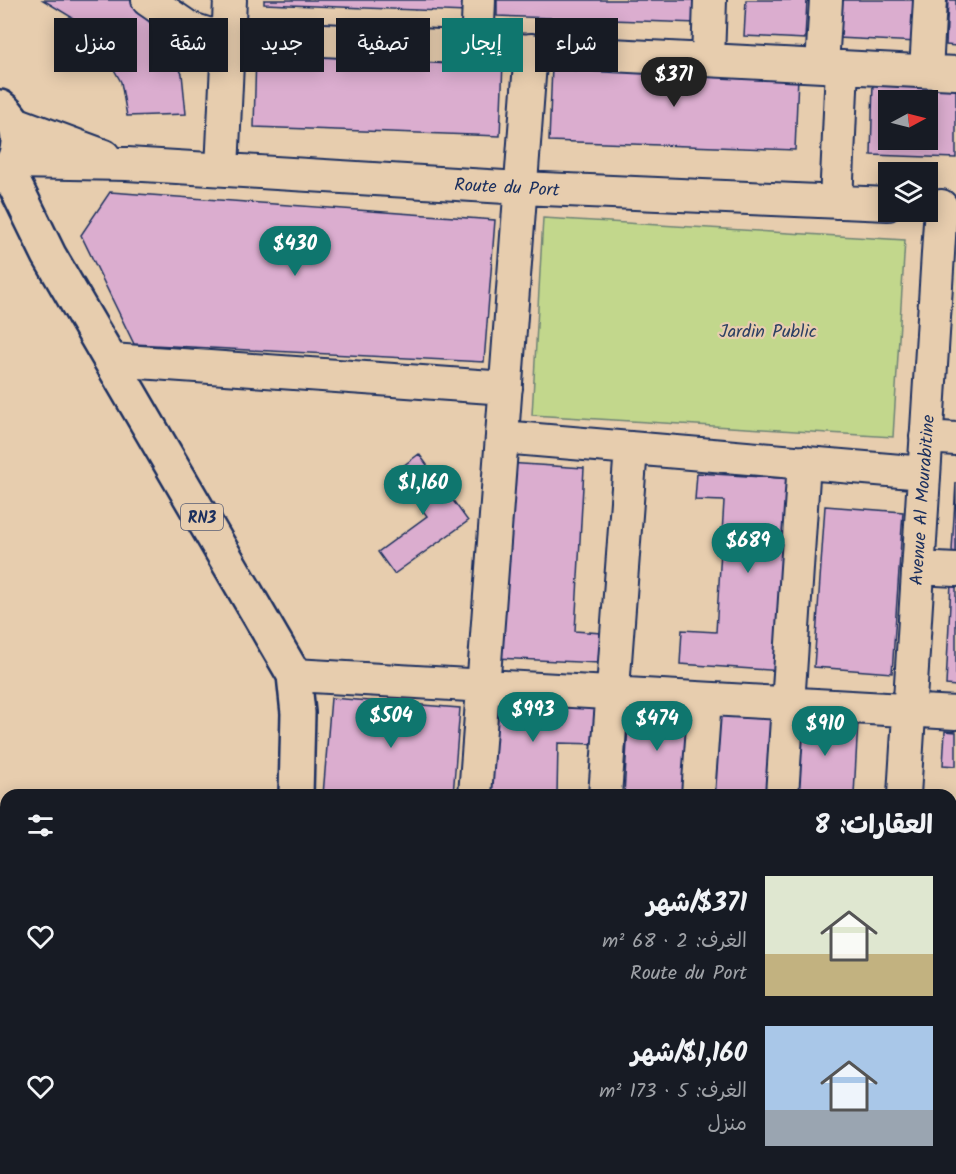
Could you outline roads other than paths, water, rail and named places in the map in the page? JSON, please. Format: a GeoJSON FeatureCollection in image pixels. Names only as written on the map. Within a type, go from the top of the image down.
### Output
{"type":"FeatureCollection","features":[{"type":"Feature","properties":{"kind":"main road"},"geometry":{"type":"LineString","coordinates":[[7,115],[19,143],[7,170]]}},
{"type":"Feature","properties":{"kind":"main road","name":"RN3"},"geometry":{"type":"LineString","coordinates":[[7,170],[49,255],[294,675],[298,713],[296,789]]}},
{"type":"Feature","properties":{"kind":"main road","name":"RN3"},"geometry":{"type":"LineString","coordinates":[[0,211],[49,255]]}},
{"type":"Feature","properties":{"kind":"street"},"geometry":{"type":"LineString","coordinates":[[148,0],[189,28],[207,34],[442,45]]}},
{"type":"Feature","properties":{"kind":"street"},"geometry":{"type":"LineString","coordinates":[[222,169],[230,0]]}},
{"type":"Feature","properties":{"kind":"street"},"geometry":{"type":"LineString","coordinates":[[478,18],[479,0]]}},
{"type":"Feature","properties":{"kind":"street"},"geometry":{"type":"LineString","coordinates":[[708,60],[710,0]]}},
{"type":"Feature","properties":{"kind":"street"},"geometry":{"type":"LineString","coordinates":[[826,0],[832,66],[836,202]]}},
{"type":"Feature","properties":{"kind":"street"},"geometry":{"type":"LineString","coordinates":[[523,50],[941,72],[930,0]]}},
{"type":"Feature","properties":{"kind":"street"},"geometry":{"type":"LineString","coordinates":[[475,789],[531,50]]}},
{"type":"Feature","properties":{"kind":"street","name":"Route du Port"},"geometry":{"type":"LineString","coordinates":[[7,115],[127,164]]}},
{"type":"Feature","properties":{"kind":"street","name":"Route du Port"},"geometry":{"type":"LineString","coordinates":[[7,170],[127,164],[521,188],[878,204]]}},
{"type":"Feature","properties":{"kind":"street","name":"Avenue Al Mourabitine"},"geometry":{"type":"LineString","coordinates":[[904,789],[924,473],[941,438],[941,206]]}},
{"type":"Feature","properties":{"kind":"street"},"geometry":{"type":"LineString","coordinates":[[111,360],[506,388]]}},
{"type":"Feature","properties":{"kind":"street"},"geometry":{"type":"LineString","coordinates":[[502,436],[924,473]]}},
{"type":"Feature","properties":{"kind":"street"},"geometry":{"type":"LineString","coordinates":[[605,789],[631,448]]}},
{"type":"Feature","properties":{"kind":"street"},"geometry":{"type":"LineString","coordinates":[[782,789],[804,462]]}},
{"type":"Feature","properties":{"kind":"street"},"geometry":{"type":"LineString","coordinates":[[918,568],[956,570]]}},
{"type":"Feature","properties":{"kind":"street"},"geometry":{"type":"LineString","coordinates":[[294,675],[956,713]]}},
{"type":"Feature","properties":{"kind":"street"},"geometry":{"type":"LineString","coordinates":[[698,789],[705,699]]}},
{"type":"Feature","properties":{"kind":"park label","name":"Jardin Public"},"geometry":{"type":"Point","coordinates":[768,331]}}]}
